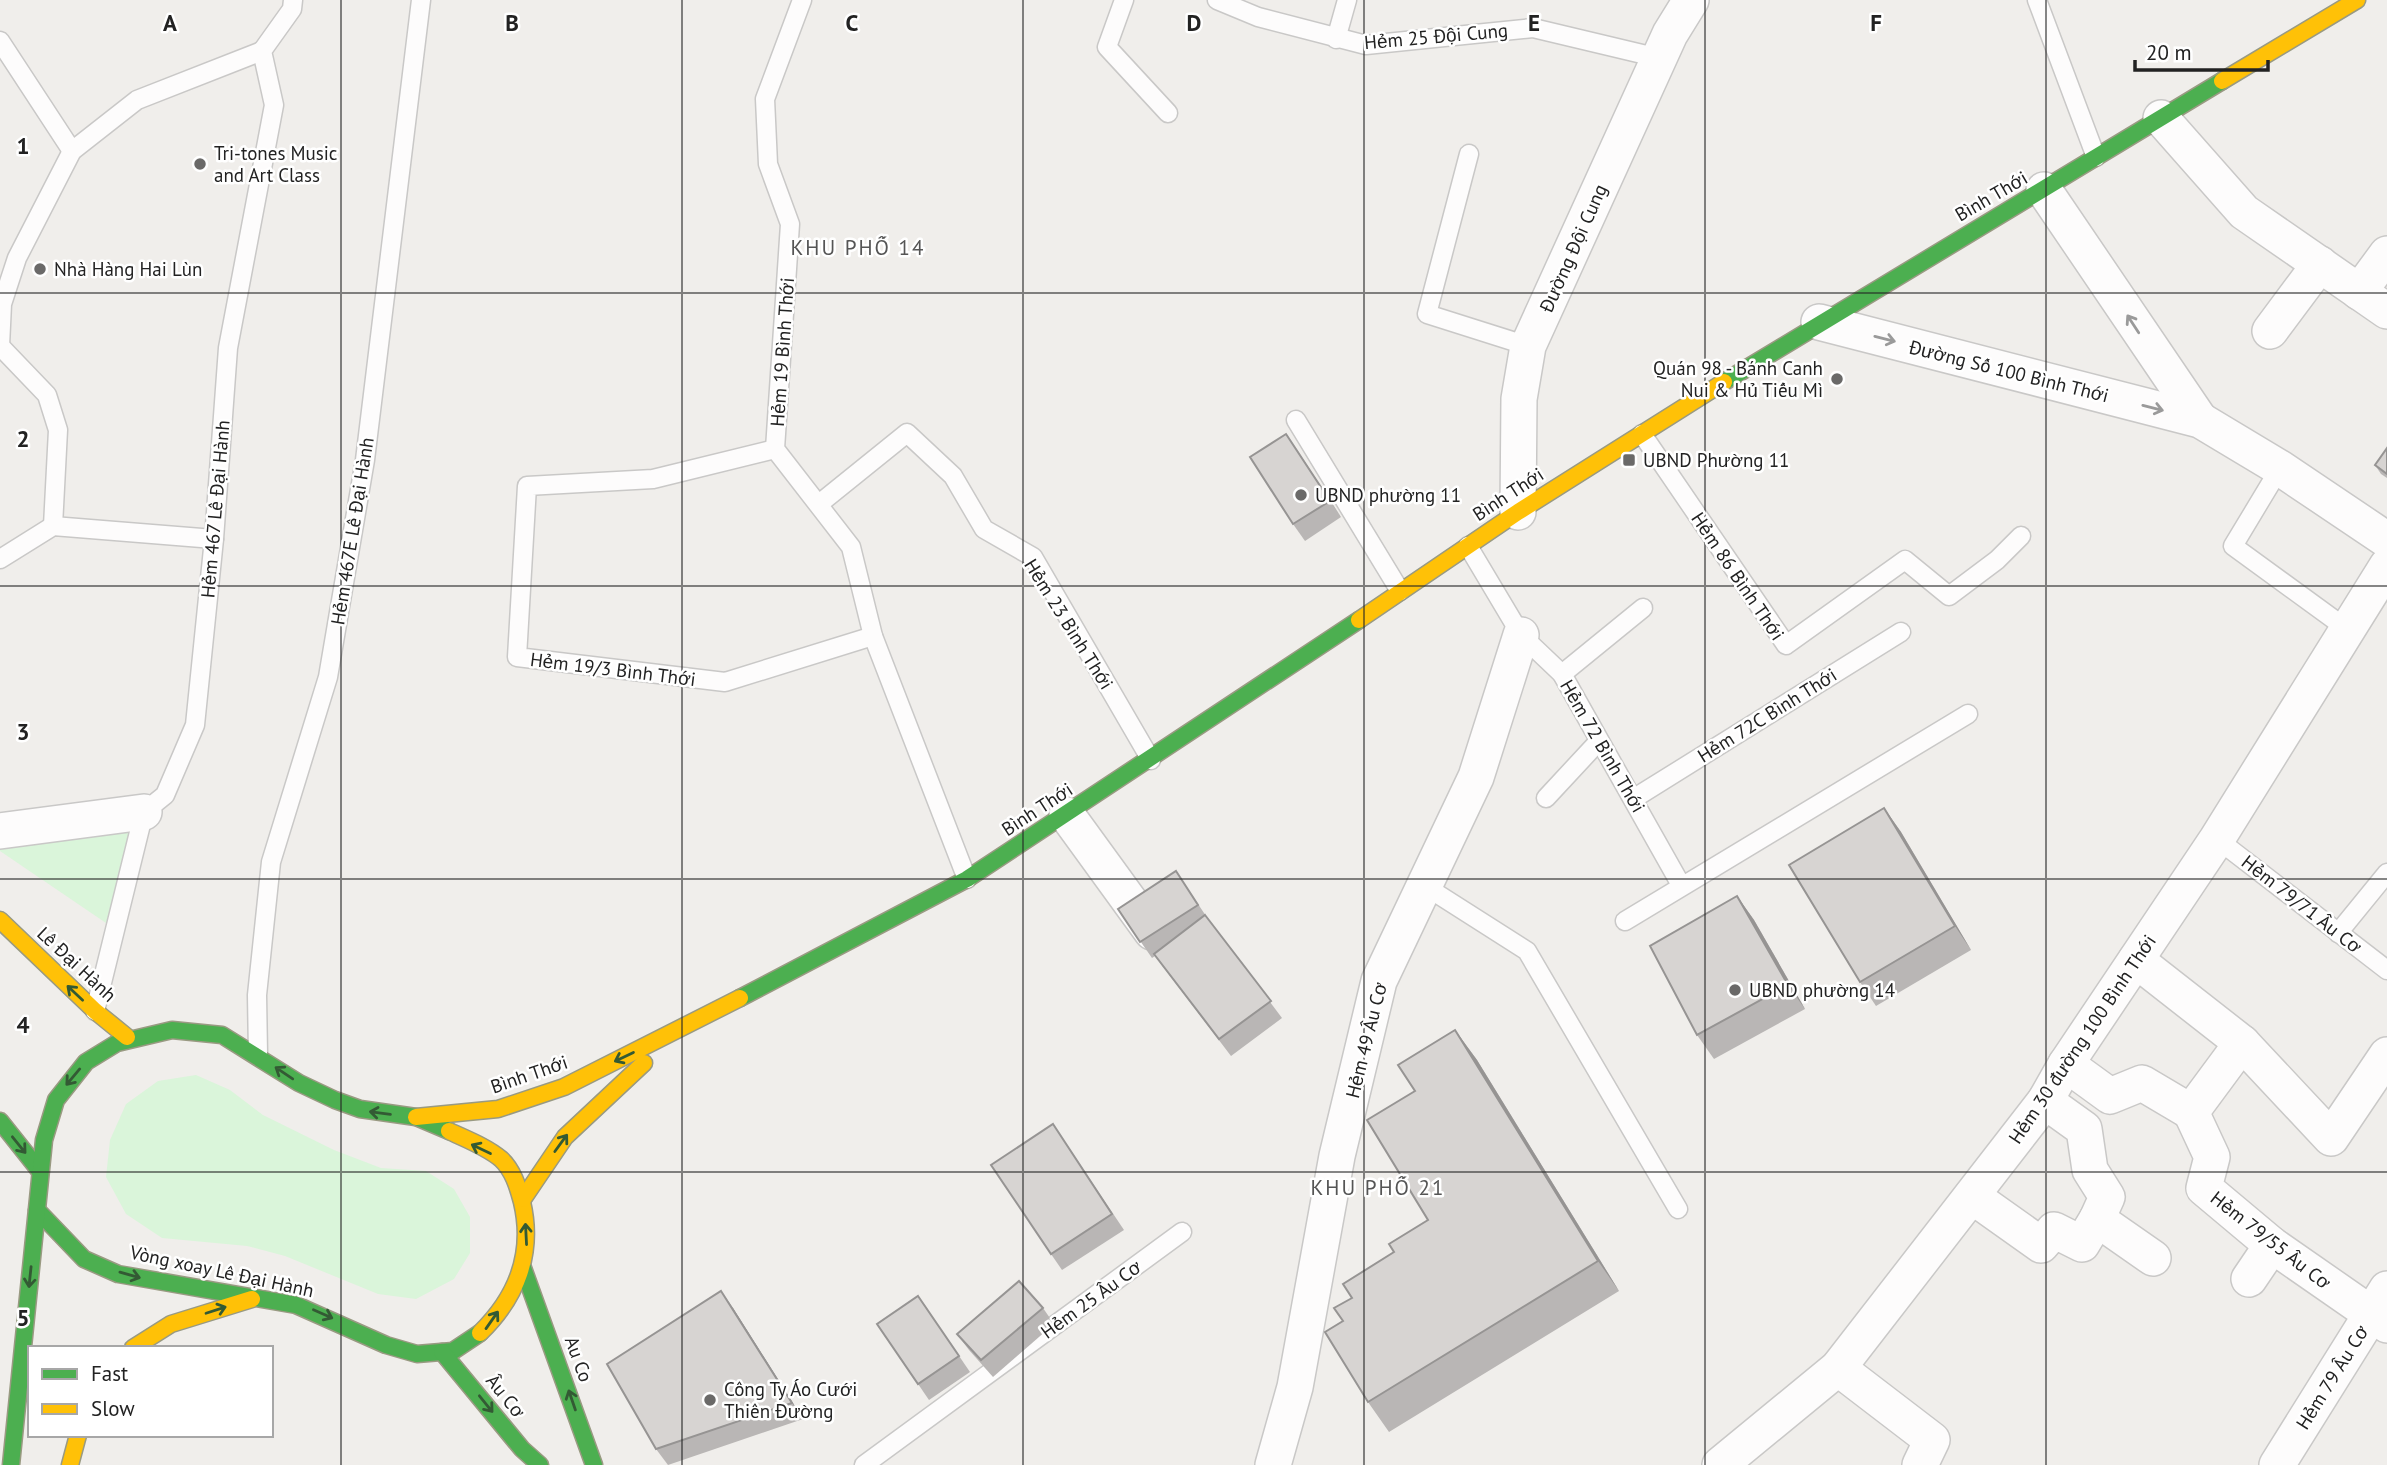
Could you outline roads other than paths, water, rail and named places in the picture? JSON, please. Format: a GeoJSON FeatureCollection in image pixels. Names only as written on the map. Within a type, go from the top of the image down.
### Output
{"type":"FeatureCollection","features":[{"type":"Feature","properties":{"kind":"main road","name":"Bình Thới"},"geometry":{"type":"LineString","coordinates":[[416,1117],[498,1110],[564,1087],[967,880],[1151,760],[1518,512],[1819,322],[2044,190],[2357,0]]}},
{"type":"Feature","properties":{"kind":"main road","name":"Lê Đại Hành"},"geometry":{"type":"LineString","coordinates":[[0,920],[95,1011],[127,1037]]}},
{"type":"Feature","properties":{"kind":"main road","name":"Bình Thới"},"geometry":{"type":"LineString","coordinates":[[523,1199],[565,1137],[604,1098],[685,1027]]}},
{"type":"Feature","properties":{"kind":"main road","name":"Vòng xoay Lê Đại Hành"},"geometry":{"type":"LineString","coordinates":[[168,1028],[218,1033],[258,1055],[289,1077],[344,1104],[369,1112],[416,1117],[502,1159],[523,1199],[527,1241],[523,1268],[488,1327],[455,1351],[420,1354],[385,1348],[352,1327],[308,1308],[135,1277],[88,1262],[37,1210],[39,1170],[60,1092],[88,1059],[127,1037],[168,1028]]}},
{"type":"Feature","properties":{"kind":"main road"},"geometry":{"type":"LineString","coordinates":[[0,1121],[39,1170]]}},
{"type":"Feature","properties":{"kind":"main road"},"geometry":{"type":"LineString","coordinates":[[11,1465],[37,1210]]}},
{"type":"Feature","properties":{"kind":"main road","name":"Au Co"},"geometry":{"type":"LineString","coordinates":[[523,1268],[594,1465]]}},
{"type":"Feature","properties":{"kind":"main road"},"geometry":{"type":"LineString","coordinates":[[136,1346],[171,1324],[257,1297]]}},
{"type":"Feature","properties":{"kind":"main road","name":"Âu Cơ"},"geometry":{"type":"LineString","coordinates":[[442,1352],[522,1449],[540,1465]]}},
{"type":"Feature","properties":{"kind":"main road"},"geometry":{"type":"LineString","coordinates":[[70,1465],[77,1437]]}},
{"type":"Feature","properties":{"kind":"street","name":"Đường Đội Cung"},"geometry":{"type":"LineString","coordinates":[[1518,512],[1520,399],[1528,346],[1659,58],[1691,0]]}},
{"type":"Feature","properties":{"kind":"street"},"geometry":{"type":"LineString","coordinates":[[2161,118],[2244,212],[2373,301],[2387,254]]}},
{"type":"Feature","properties":{"kind":"street","name":"Đường Số 100 Bình Thới"},"geometry":{"type":"LineString","coordinates":[[2044,190],[2200,420]]}},
{"type":"Feature","properties":{"kind":"street"},"geometry":{"type":"LineString","coordinates":[[2270,331],[2320,264]]}},
{"type":"Feature","properties":{"kind":"street","name":"Đường Số 100 Bình Thới"},"geometry":{"type":"LineString","coordinates":[[1819,322],[2200,420],[2280,468],[2387,540]]}},
{"type":"Feature","properties":{"kind":"street","name":"Hẻm 30 đường 100 Bình Thới"},"geometry":{"type":"LineString","coordinates":[[1720,1465],[1838,1368],[2045,1101],[2066,1064],[2217,839],[2387,566]]}},
{"type":"Feature","properties":{"kind":"street","name":"Hẻm 49 Âu Cơ"},"geometry":{"type":"LineString","coordinates":[[1273,1465],[1296,1387],[1337,1156],[1379,981],[1476,777],[1521,635]]}},
{"type":"Feature","properties":{"kind":"street"},"geometry":{"type":"LineString","coordinates":[[0,831],[144,812]]}},
{"type":"Feature","properties":{"kind":"street"},"geometry":{"type":"LineString","coordinates":[[1067,815],[1152,932]]}},
{"type":"Feature","properties":{"kind":"street"},"geometry":{"type":"LineString","coordinates":[[2136,960],[2242,1043],[2330,1138],[2387,1055]]}},
{"type":"Feature","properties":{"kind":"street"},"geometry":{"type":"LineString","coordinates":[[2066,1064],[2110,1096],[2141,1083],[2191,1112],[2242,1043]]}},
{"type":"Feature","properties":{"kind":"street"},"geometry":{"type":"LineString","coordinates":[[1972,1196],[2041,1245],[2054,1230],[2082,1244],[2107,1198],[2090,1170],[2084,1129],[2045,1101]]}},
{"type":"Feature","properties":{"kind":"street","name":"Hẻm 79/55 Âu Cơ"},"geometry":{"type":"LineString","coordinates":[[2191,1112],[2212,1157],[2204,1188],[2272,1245],[2382,1310]]}},
{"type":"Feature","properties":{"kind":"street"},"geometry":{"type":"LineString","coordinates":[[2096,1219],[2153,1258]]}},
{"type":"Feature","properties":{"kind":"street"},"geometry":{"type":"LineString","coordinates":[[2249,1279],[2272,1245]]}},
{"type":"Feature","properties":{"kind":"street","name":"Hẻm 79 Âu Cơ"},"geometry":{"type":"LineString","coordinates":[[2277,1465],[2382,1310]]}},
{"type":"Feature","properties":{"kind":"street"},"geometry":{"type":"LineString","coordinates":[[1838,1368],[1926,1452]]}},
{"type":"Feature","properties":{"kind":"lane"},"geometry":{"type":"LineString","coordinates":[[53,526],[58,430],[47,395],[0,346],[1,304],[17,258],[72,151],[137,100],[262,51],[292,9],[293,0]]}},
{"type":"Feature","properties":{"kind":"lane","name":"Hẻm 467E Lê Đại Hành"},"geometry":{"type":"LineString","coordinates":[[258,1055],[257,995],[271,862],[327,677],[339,610],[365,460],[421,0]]}},
{"type":"Feature","properties":{"kind":"lane","name":"Hẻm 19 Bình Thới"},"geometry":{"type":"LineString","coordinates":[[802,0],[765,99],[768,164],[790,224],[775,449],[851,547],[873,636],[967,880]]}},
{"type":"Feature","properties":{"kind":"lane"},"geometry":{"type":"LineString","coordinates":[[1124,0],[1107,47],[1168,113]]}},
{"type":"Feature","properties":{"kind":"lane","name":"Hẻm 25 Đội Cung"},"geometry":{"type":"LineString","coordinates":[[1217,0],[1258,17],[1366,45],[1533,28],[1659,58]]}},
{"type":"Feature","properties":{"kind":"lane"},"geometry":{"type":"LineString","coordinates":[[1336,39],[1347,0]]}},
{"type":"Feature","properties":{"kind":"lane"},"geometry":{"type":"LineString","coordinates":[[2038,0],[2096,157]]}},
{"type":"Feature","properties":{"kind":"lane"},"geometry":{"type":"LineString","coordinates":[[0,41],[72,151]]}},
{"type":"Feature","properties":{"kind":"lane","name":"Hẻm 467 Lê Đại Hành"},"geometry":{"type":"LineString","coordinates":[[144,812],[165,795],[195,725],[214,540],[228,348],[274,105],[262,51]]}},
{"type":"Feature","properties":{"kind":"lane"},"geometry":{"type":"LineString","coordinates":[[1469,154],[1427,314],[1528,346]]}},
{"type":"Feature","properties":{"kind":"lane"},"geometry":{"type":"LineString","coordinates":[[1296,420],[1400,591]]}},
{"type":"Feature","properties":{"kind":"lane","name":"Hẻm 23 Bình Thới"},"geometry":{"type":"LineString","coordinates":[[819,504],[907,433],[953,476],[984,529],[1032,557],[1151,760]]}},
{"type":"Feature","properties":{"kind":"lane","name":"Hẻm 86 Bình Thới"},"geometry":{"type":"LineString","coordinates":[[1642,434],[1786,645],[1905,560],[1949,596],[1997,560],[2021,536]]}},
{"type":"Feature","properties":{"kind":"lane","name":"Hẻm 19/3 Bình Thới"},"geometry":{"type":"LineString","coordinates":[[775,449],[653,479],[527,486],[517,657],[725,682],[873,636]]}},
{"type":"Feature","properties":{"kind":"lane"},"geometry":{"type":"LineString","coordinates":[[2280,468],[2234,546],[2347,629]]}},
{"type":"Feature","properties":{"kind":"lane"},"geometry":{"type":"LineString","coordinates":[[0,559],[53,526],[214,540]]}},
{"type":"Feature","properties":{"kind":"lane","name":"Hẻm 72 Bình Thới"},"geometry":{"type":"LineString","coordinates":[[1468,545],[1521,635],[1562,674],[1681,885]]}},
{"type":"Feature","properties":{"kind":"lane"},"geometry":{"type":"LineString","coordinates":[[1562,674],[1643,608]]}},
{"type":"Feature","properties":{"kind":"lane","name":"Hẻm 72C Bình Thới"},"geometry":{"type":"LineString","coordinates":[[1633,799],[1900,632]]}},
{"type":"Feature","properties":{"kind":"lane"},"geometry":{"type":"LineString","coordinates":[[1625,921],[1968,714]]}},
{"type":"Feature","properties":{"kind":"lane"},"geometry":{"type":"LineString","coordinates":[[1546,798],[1598,742]]}},
{"type":"Feature","properties":{"kind":"lane"},"geometry":{"type":"LineString","coordinates":[[95,1011],[144,812]]}},
{"type":"Feature","properties":{"kind":"lane","name":"Hẻm 79/71 Âu Cơ"},"geometry":{"type":"LineString","coordinates":[[2217,839],[2387,970]]}},
{"type":"Feature","properties":{"kind":"lane"},"geometry":{"type":"LineString","coordinates":[[2338,933],[2387,873]]}},
{"type":"Feature","properties":{"kind":"lane"},"geometry":{"type":"LineString","coordinates":[[1425,886],[1527,951],[1678,1209]]}},
{"type":"Feature","properties":{"kind":"lane","name":"Hẻm 25 Âu Cơ"},"geometry":{"type":"LineString","coordinates":[[864,1465],[1182,1232]]}},
{"type":"Feature","properties":{"kind":"place","name":"Tri-tones Music and Art Class"},"geometry":{"type":"Point","coordinates":[200,164]}},
{"type":"Feature","properties":{"kind":"place","name":"Nhà Hàng Hai Lùn"},"geometry":{"type":"Point","coordinates":[40,269]}},
{"type":"Feature","properties":{"kind":"place","name":"Quán 98 - Bánh Canh Nui & Hủ Tiếu Mì"},"geometry":{"type":"Point","coordinates":[1837,379]}},
{"type":"Feature","properties":{"kind":"place","name":"UBND Phường 11"},"geometry":{"type":"Point","coordinates":[1629,460]}},
{"type":"Feature","properties":{"kind":"place","name":"UBND phường 11"},"geometry":{"type":"Point","coordinates":[1301,495]}},
{"type":"Feature","properties":{"kind":"place","name":"UBND phường 14"},"geometry":{"type":"Point","coordinates":[1735,990]}},
{"type":"Feature","properties":{"kind":"place","name":"Công Ty Áo Cưới Thiên Đường"},"geometry":{"type":"Point","coordinates":[710,1400]}},
{"type":"Feature","properties":{"kind":"district","name":"KHU PHỐ 14"},"geometry":{"type":"Point","coordinates":[858,248]}},
{"type":"Feature","properties":{"kind":"district","name":"KHU PHỐ 21"},"geometry":{"type":"Point","coordinates":[1378,1188]}}]}
